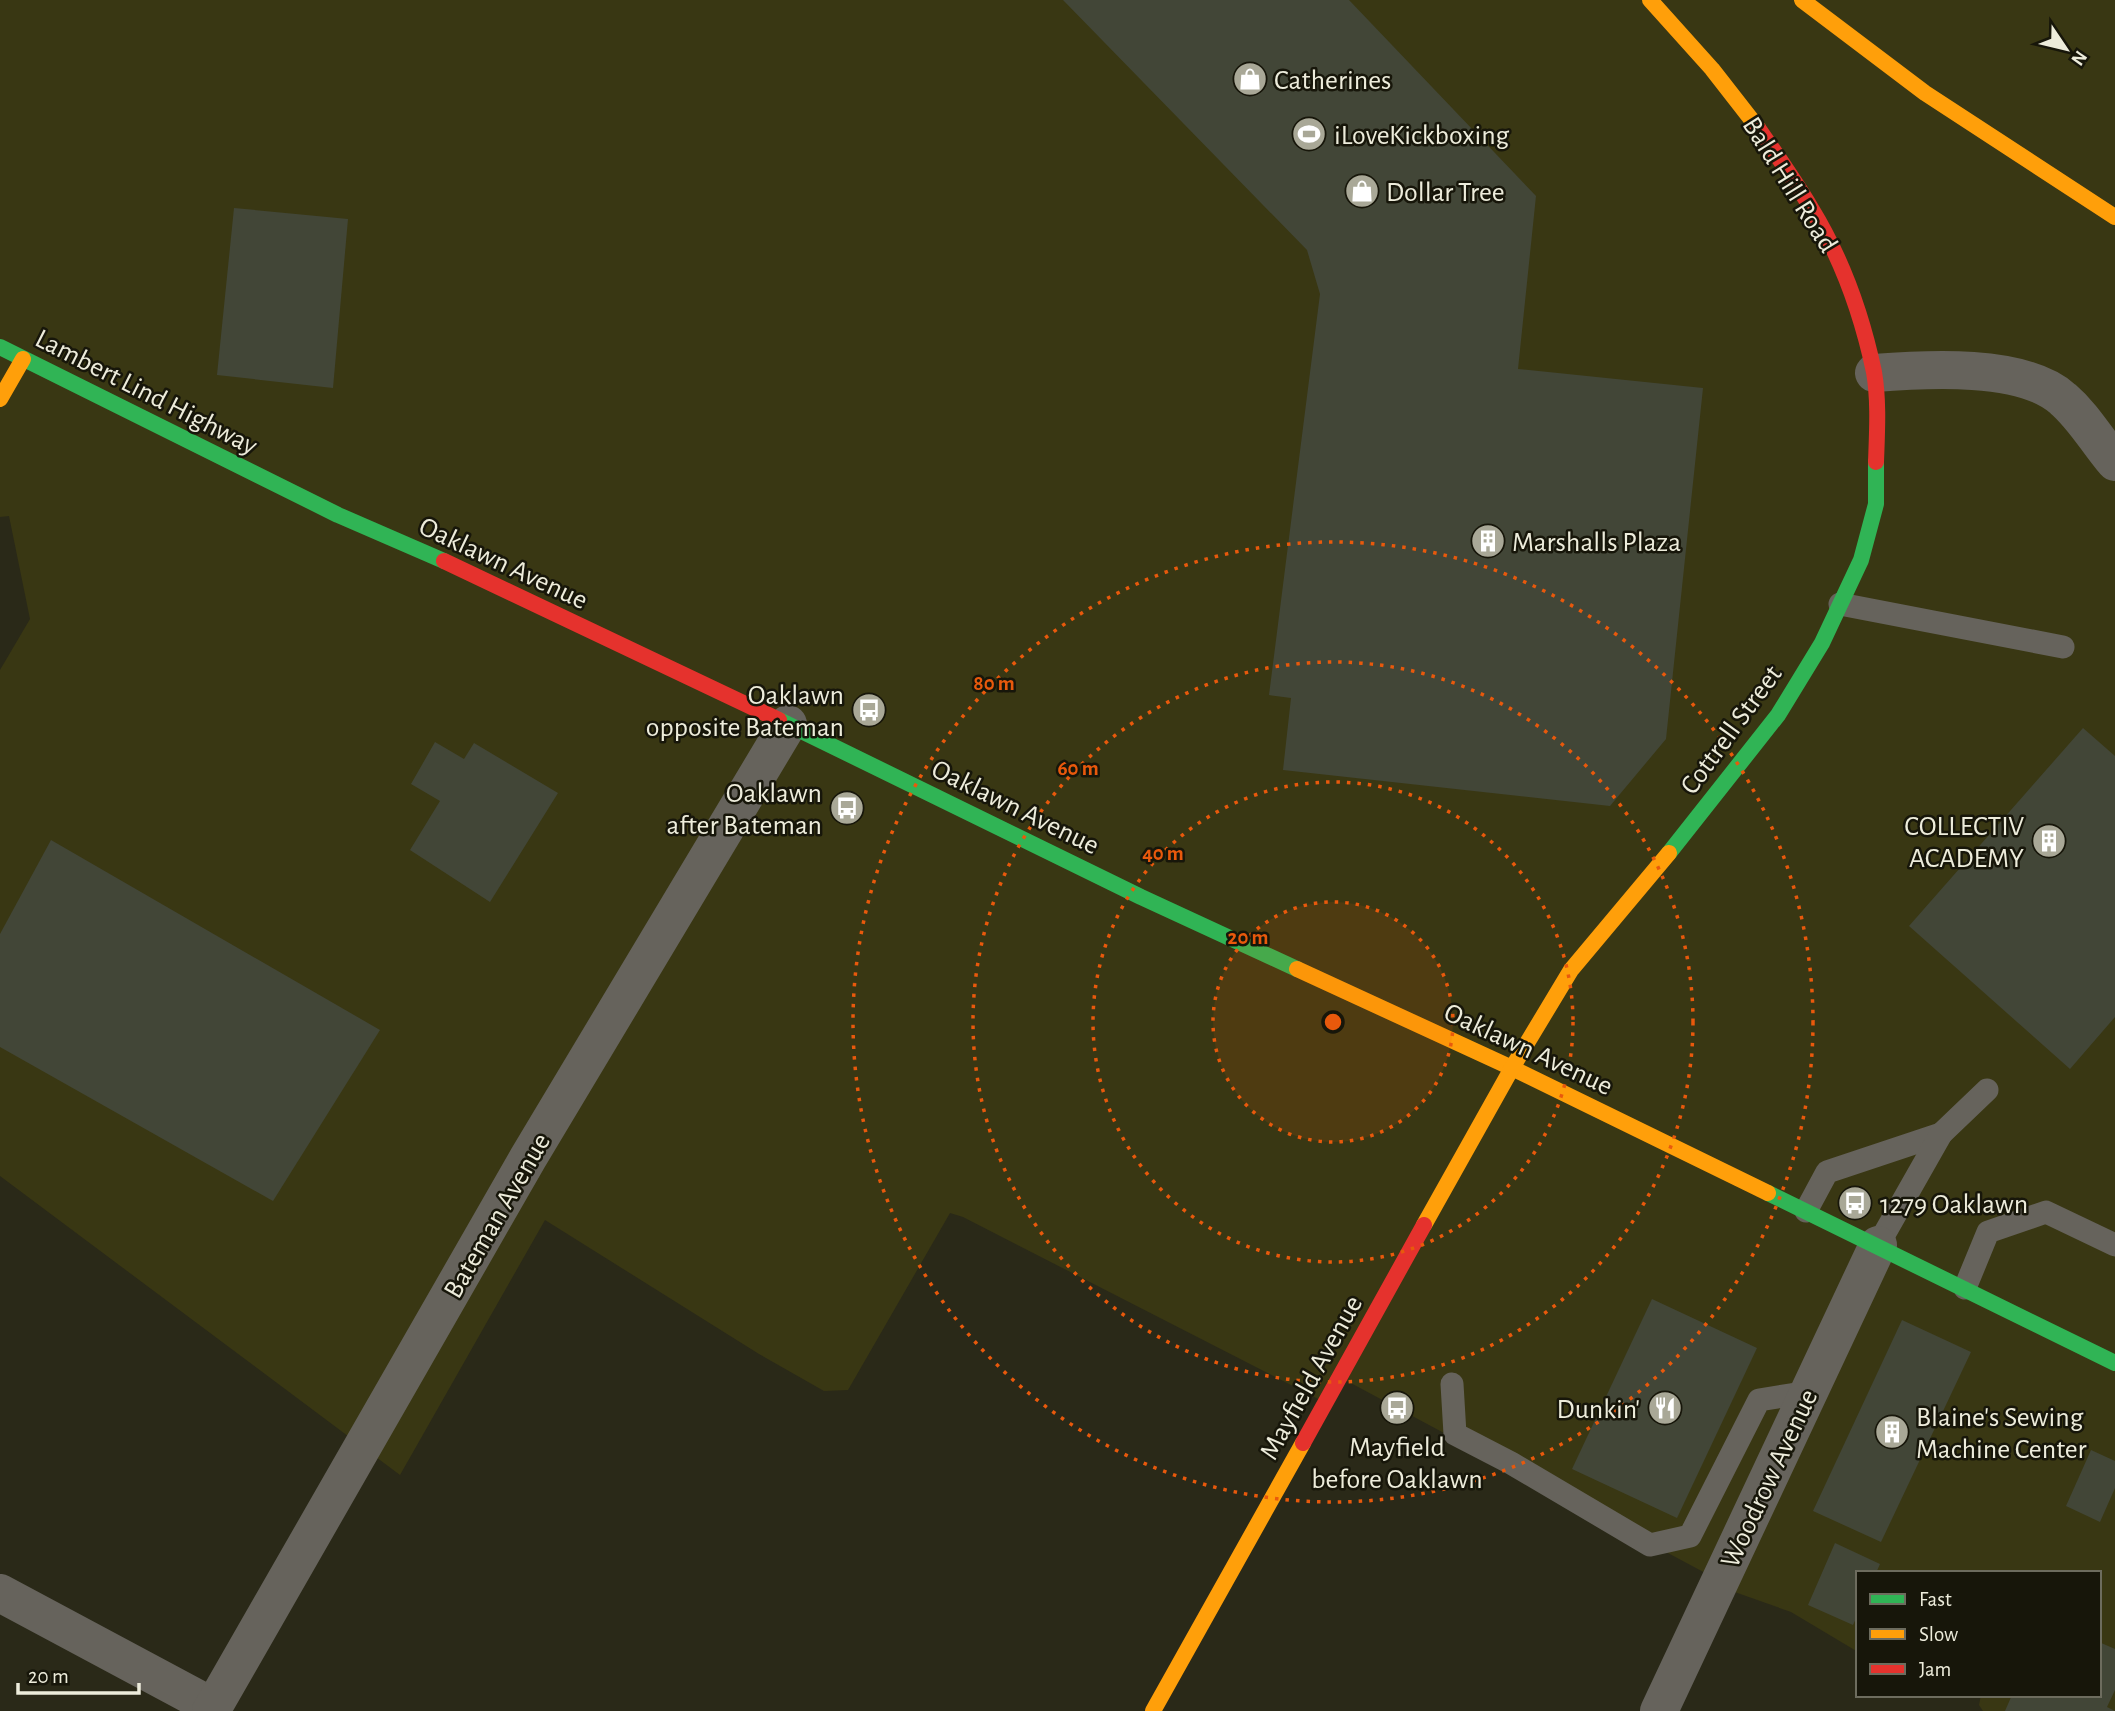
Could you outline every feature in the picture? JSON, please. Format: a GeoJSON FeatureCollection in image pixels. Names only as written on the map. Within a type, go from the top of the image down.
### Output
{"type":"FeatureCollection","features":[{"type":"Feature","properties":{"kind":"main road","name":"Bald Hill Road"},"geometry":{"type":"LineString","coordinates":[[1650,0],[1755,122],[1812,209],[1836,254],[1851,292],[1874,373]]}},
{"type":"Feature","properties":{"kind":"main road"},"geometry":{"type":"LineString","coordinates":[[1802,0],[1925,93],[2115,217]]}},
{"type":"Feature","properties":{"kind":"main road"},"geometry":{"type":"LineString","coordinates":[[1925,93],[2059,162]]}},
{"type":"Feature","properties":{"kind":"main road","name":"Lambert Lind Highway"},"geometry":{"type":"LineString","coordinates":[[0,346],[271,483]]}},
{"type":"Feature","properties":{"kind":"main road"},"geometry":{"type":"LineString","coordinates":[[0,399],[23,359]]}},
{"type":"Feature","properties":{"kind":"main road","name":"Cottrell Street"},"geometry":{"type":"LineString","coordinates":[[1512,1068],[1571,970],[1708,806],[1778,715],[1822,643],[1861,560],[1876,504],[1877,417],[1874,373]]}},
{"type":"Feature","properties":{"kind":"main road","name":"Oaklawn Avenue"},"geometry":{"type":"LineString","coordinates":[[271,483],[788,724],[1141,897],[1512,1068],[2115,1363]]}},
{"type":"Feature","properties":{"kind":"main road","name":"Mayfield Avenue"},"geometry":{"type":"LineString","coordinates":[[1153,1711],[1512,1068]]}},
{"type":"Feature","properties":{"kind":"street"},"geometry":{"type":"LineString","coordinates":[[1874,373],[2007,373],[2049,389],[2070,406],[2115,462]]}},
{"type":"Feature","properties":{"kind":"street","name":"Bateman Avenue"},"geometry":{"type":"LineString","coordinates":[[212,1709],[555,1112],[788,724]]}},
{"type":"Feature","properties":{"kind":"street","name":"Woodrow Avenue"},"geometry":{"type":"LineString","coordinates":[[1659,1711],[1878,1245]]}},
{"type":"Feature","properties":{"kind":"street"},"geometry":{"type":"LineString","coordinates":[[0,1593],[212,1709]]}},
{"type":"Feature","properties":{"kind":"lane"},"geometry":{"type":"LineString","coordinates":[[1840,604],[2063,647]]}},
{"type":"Feature","properties":{"kind":"lane"},"geometry":{"type":"LineString","coordinates":[[1878,1245],[1941,1134],[1987,1090]]}},
{"type":"Feature","properties":{"kind":"lane"},"geometry":{"type":"LineString","coordinates":[[1806,1211],[1827,1172],[1941,1134]]}},
{"type":"Feature","properties":{"kind":"lane"},"geometry":{"type":"LineString","coordinates":[[1965,1288],[1989,1232],[2046,1212],[2115,1245]]}},
{"type":"Feature","properties":{"kind":"lane"},"geometry":{"type":"LineString","coordinates":[[1452,1384],[1455,1434],[1511,1463],[1650,1545],[1690,1536],[1759,1400],[1809,1392]]}},
{"type":"Feature","properties":{"kind":"shaded area"},"geometry":{"type":"Polygon","coordinates":[[[0,0],[2115,0],[2115,1711],[1983,1711],[1979,1705],[1981,1697],[2101,1697],[2101,1571],[1856,1571],[1856,1651],[1791,1612],[1729,1590],[1709,1575],[1347,1381],[1324,1402],[963,1217],[950,1213],[848,1390],[824,1391],[759,1354],[545,1220],[400,1475],[0,1176],[0,670],[30,619],[9,516],[0,517],[0,0]]]}},
{"type":"Feature","properties":{"kind":"building","name":"Marshalls Plaza"},"geometry":{"type":"Polygon","coordinates":[[[1063,0],[1349,0],[1536,196],[1518,369],[1703,388],[1666,739],[1610,806],[1283,770],[1291,698],[1269,695],[1320,294],[1307,250],[1063,0]]]}},
{"type":"Feature","properties":{"kind":"building"},"geometry":{"type":"Polygon","coordinates":[[[234,208],[348,219],[333,388],[217,375],[234,208]]]}},
{"type":"Feature","properties":{"kind":"building","name":"COLLECTIV ACADEMY"},"geometry":{"type":"Polygon","coordinates":[[[2083,728],[2115,756],[2115,1017],[2070,1069],[1909,926],[2083,728]]]}},
{"type":"Feature","properties":{"kind":"building"},"geometry":{"type":"Polygon","coordinates":[[[435,742],[464,759],[474,743],[558,793],[490,902],[410,850],[440,801],[411,784],[435,742]]]}},
{"type":"Feature","properties":{"kind":"building"},"geometry":{"type":"Polygon","coordinates":[[[51,840],[380,1030],[273,1201],[0,1047],[0,934],[51,840]]]}},
{"type":"Feature","properties":{"kind":"building","name":"Dunkin'"},"geometry":{"type":"Polygon","coordinates":[[[1652,1299],[1757,1348],[1677,1518],[1572,1469],[1652,1299]]]}},
{"type":"Feature","properties":{"kind":"building","name":"Blaine's Sewing Machine Center"},"geometry":{"type":"Polygon","coordinates":[[[1902,1320],[1971,1352],[1881,1542],[1813,1511],[1902,1320]]]}},
{"type":"Feature","properties":{"kind":"building"},"geometry":{"type":"Polygon","coordinates":[[[2091,1450],[2115,1461],[2115,1488],[2100,1522],[2066,1506],[2091,1450]]]}},
{"type":"Feature","properties":{"kind":"building"},"geometry":{"type":"Polygon","coordinates":[[[1835,1543],[1880,1564],[1877,1571],[1856,1571],[1856,1618],[1853,1625],[1808,1605],[1835,1543]]]}},
{"type":"Feature","properties":{"kind":"building"},"geometry":{"type":"Polygon","coordinates":[[[2101,1643],[2115,1649],[2115,1690],[2107,1707],[2115,1711],[2005,1711],[2011,1697],[2101,1697],[2101,1643]]]}},
{"type":"Feature","properties":{"kind":"traffic: fast"},"geometry":{"type":"LineString","coordinates":[[0,347],[338,515],[444,561]]}},
{"type":"Feature","properties":{"kind":"traffic: fast"},"geometry":{"type":"LineString","coordinates":[[1669,853],[1778,715],[1822,643],[1861,560],[1876,504],[1876,462]]}},
{"type":"Feature","properties":{"kind":"traffic: fast"},"geometry":{"type":"LineString","coordinates":[[779,720],[1141,897],[1297,969]]}},
{"type":"Feature","properties":{"kind":"traffic: fast"},"geometry":{"type":"LineString","coordinates":[[1768,1193],[2115,1363]]}},
{"type":"Feature","properties":{"kind":"traffic: slow"},"geometry":{"type":"LineString","coordinates":[[1650,0],[1712,69],[1758,128]]}},
{"type":"Feature","properties":{"kind":"traffic: slow"},"geometry":{"type":"LineString","coordinates":[[1802,0],[1925,93],[2115,217]]}},
{"type":"Feature","properties":{"kind":"traffic: slow"},"geometry":{"type":"LineString","coordinates":[[0,399],[23,359]]}},
{"type":"Feature","properties":{"kind":"traffic: slow"},"geometry":{"type":"LineString","coordinates":[[1424,1225],[1512,1068],[1571,970],[1669,853]]}},
{"type":"Feature","properties":{"kind":"traffic: slow"},"geometry":{"type":"LineString","coordinates":[[1297,969],[1512,1068],[1768,1193]]}},
{"type":"Feature","properties":{"kind":"traffic: slow"},"geometry":{"type":"LineString","coordinates":[[1153,1711],[1303,1443]]}},
{"type":"Feature","properties":{"kind":"traffic: jam"},"geometry":{"type":"LineString","coordinates":[[1758,128],[1822,227],[1857,308],[1876,383],[1876,462]]}},
{"type":"Feature","properties":{"kind":"traffic: jam"},"geometry":{"type":"LineString","coordinates":[[444,561],[779,720]]}},
{"type":"Feature","properties":{"kind":"traffic: jam"},"geometry":{"type":"LineString","coordinates":[[1303,1443],[1424,1225]]}},
{"type":"Feature","properties":{"kind":"place","name":"Catherines"},"geometry":{"type":"Point","coordinates":[1250,79]}},
{"type":"Feature","properties":{"kind":"place","name":"iLoveKickboxing"},"geometry":{"type":"Point","coordinates":[1309,134]}},
{"type":"Feature","properties":{"kind":"place","name":"Dollar Tree"},"geometry":{"type":"Point","coordinates":[1362,191]}},
{"type":"Feature","properties":{"kind":"place","name":"Marshalls Plaza"},"geometry":{"type":"Point","coordinates":[1488,541]}},
{"type":"Feature","properties":{"kind":"place","name":"Oaklawn opposite Bateman"},"geometry":{"type":"Point","coordinates":[869,710]}},
{"type":"Feature","properties":{"kind":"place","name":"Oaklawn after Bateman"},"geometry":{"type":"Point","coordinates":[847,808]}},
{"type":"Feature","properties":{"kind":"place","name":"COLLECTIV ACADEMY"},"geometry":{"type":"Point","coordinates":[2049,841]}},
{"type":"Feature","properties":{"kind":"place","name":"1279 Oaklawn"},"geometry":{"type":"Point","coordinates":[1855,1203]}},
{"type":"Feature","properties":{"kind":"place","name":"Mayfield before Oaklawn"},"geometry":{"type":"Point","coordinates":[1397,1408]}},
{"type":"Feature","properties":{"kind":"place","name":"Dunkin'"},"geometry":{"type":"Point","coordinates":[1665,1408]}},
{"type":"Feature","properties":{"kind":"place","name":"Blaine's Sewing Machine Center"},"geometry":{"type":"Point","coordinates":[1892,1432]}}]}
